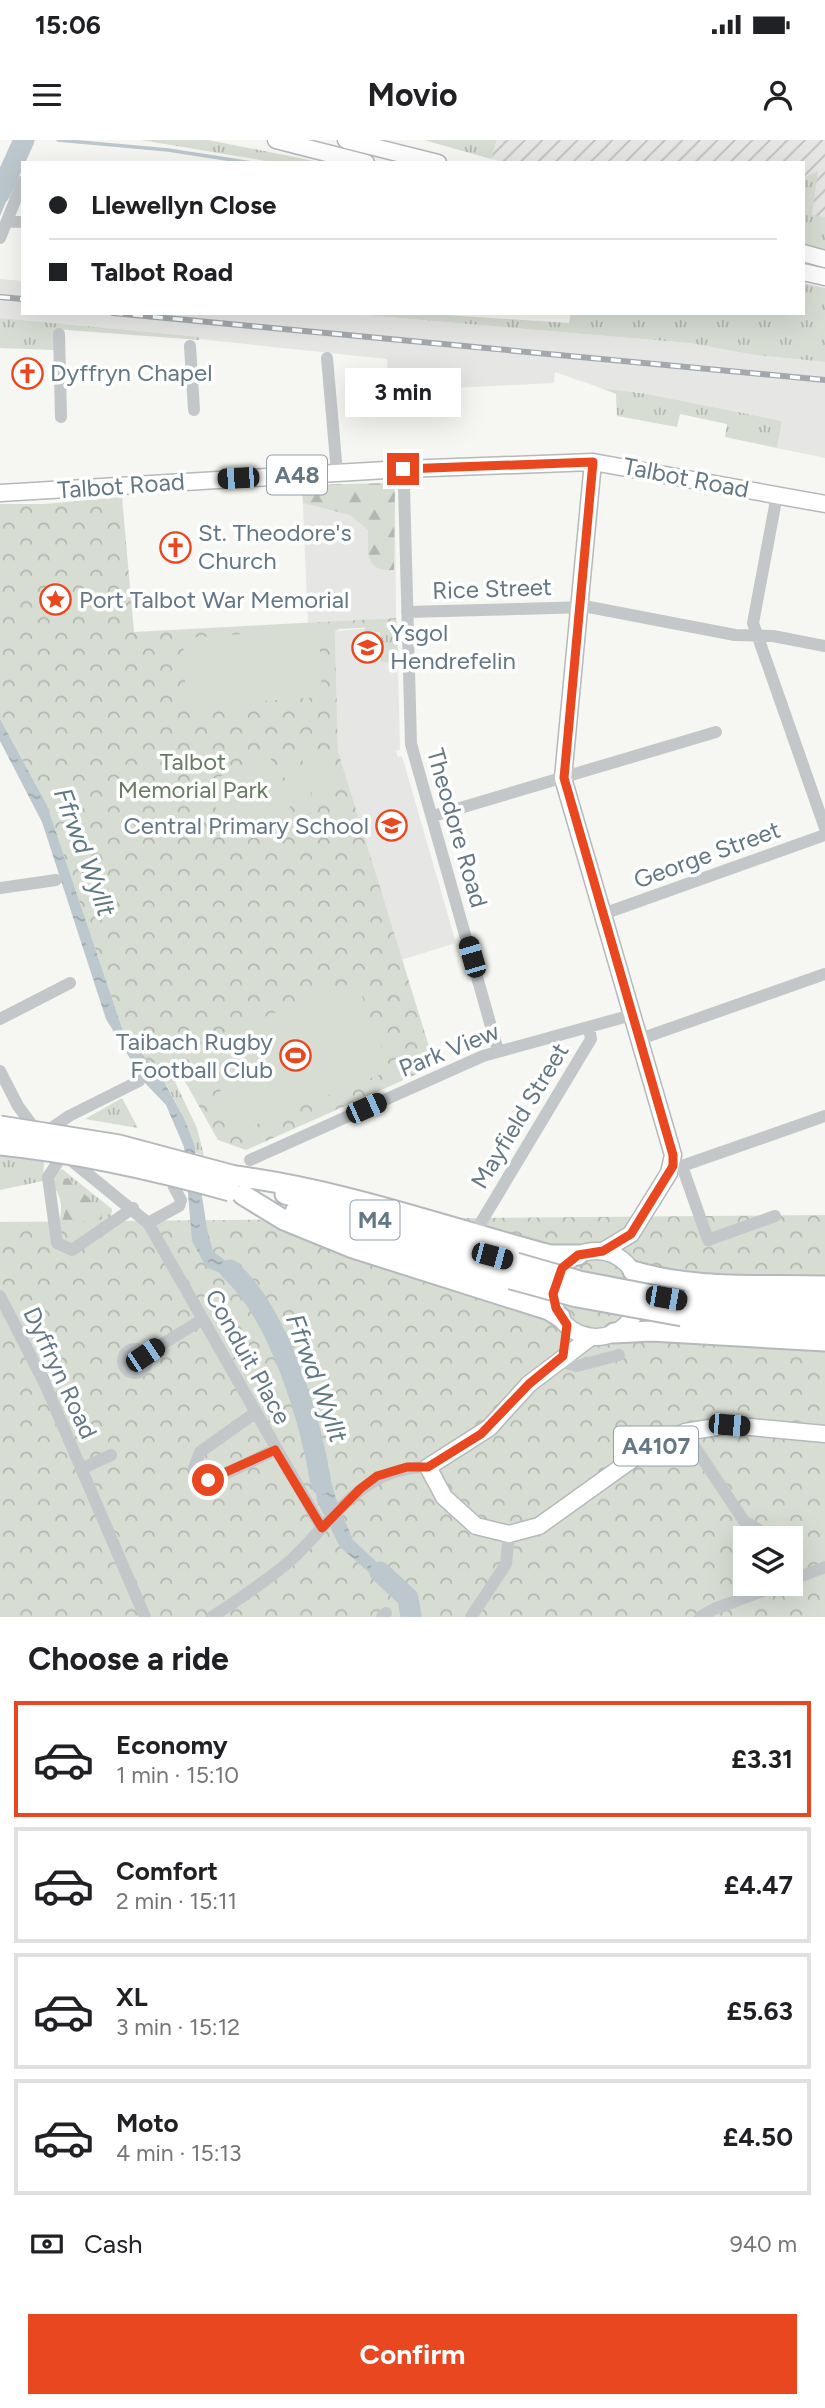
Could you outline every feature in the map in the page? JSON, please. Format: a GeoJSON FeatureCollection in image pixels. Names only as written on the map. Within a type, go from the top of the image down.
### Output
{"type":"FeatureCollection","features":[{"type":"Feature","properties":{"kind":"highway","name":"M4"},"geometry":{"type":"LineString","coordinates":[[0,1126],[119,1145],[236,1188],[513,1271],[577,1297],[825,1322]]}},
{"type":"Feature","properties":{"kind":"highway","name":"M4"},"geometry":{"type":"LineString","coordinates":[[0,1145],[145,1168],[236,1188]]}},
{"type":"Feature","properties":{"kind":"highway"},"geometry":{"type":"LineString","coordinates":[[236,1188],[289,1183],[550,1255],[578,1255]]}},
{"type":"Feature","properties":{"kind":"highway"},"geometry":{"type":"LineString","coordinates":[[236,1188],[284,1220],[354,1248],[549,1310],[564,1321]]}},
{"type":"Feature","properties":{"kind":"highway"},"geometry":{"type":"LineString","coordinates":[[631,1269],[673,1281],[717,1285],[825,1286]]}},
{"type":"Feature","properties":{"kind":"highway","name":"M4"},"geometry":{"type":"LineString","coordinates":[[683,1309],[825,1305]]}},
{"type":"Feature","properties":{"kind":"highway"},"geometry":{"type":"LineString","coordinates":[[614,1333],[651,1331],[825,1341]]}},
{"type":"Feature","properties":{"kind":"main road"},"geometry":{"type":"LineString","coordinates":[[276,140],[358,161]]}},
{"type":"Feature","properties":{"kind":"main road"},"geometry":{"type":"LineString","coordinates":[[346,140],[430,161]]}},
{"type":"Feature","properties":{"kind":"main road"},"geometry":{"type":"LineString","coordinates":[[805,254],[825,259]]}},
{"type":"Feature","properties":{"kind":"main road"},"geometry":{"type":"LineString","coordinates":[[805,272],[825,277]]}},
{"type":"Feature","properties":{"kind":"main road"},"geometry":{"type":"LineString","coordinates":[[561,1359],[564,1321],[553,1294],[562,1268],[578,1255],[603,1251],[631,1234],[678,1166],[564,778],[593,462]]}},
{"type":"Feature","properties":{"kind":"main road","name":"Talbot Road"},"geometry":{"type":"LineString","coordinates":[[0,493],[337,472],[593,462],[825,504]]}},
{"type":"Feature","properties":{"kind":"main road"},"geometry":{"type":"LineString","coordinates":[[509,1534],[475,1526],[444,1497],[428,1467],[489,1428],[529,1384],[561,1359],[590,1338],[614,1333],[630,1320],[636,1310],[638,1286],[631,1269],[631,1234]]}},
{"type":"Feature","properties":{"kind":"main road"},"geometry":{"type":"LineString","coordinates":[[603,1251],[618,1257],[631,1269]]}},
{"type":"Feature","properties":{"kind":"main road"},"geometry":{"type":"LineString","coordinates":[[564,1321],[590,1338]]}},
{"type":"Feature","properties":{"kind":"main road","name":"A4107"},"geometry":{"type":"LineString","coordinates":[[509,1534],[539,1526],[641,1453],[685,1432],[729,1425],[825,1434]]}},
{"type":"Feature","properties":{"kind":"street"},"geometry":{"type":"LineString","coordinates":[[0,238],[21,186]]}},
{"type":"Feature","properties":{"kind":"street"},"geometry":{"type":"LineString","coordinates":[[7,221],[21,222]]}},
{"type":"Feature","properties":{"kind":"street"},"geometry":{"type":"LineString","coordinates":[[59,334],[61,417]]}},
{"type":"Feature","properties":{"kind":"street"},"geometry":{"type":"LineString","coordinates":[[190,346],[194,410]]}},
{"type":"Feature","properties":{"kind":"street"},"geometry":{"type":"LineString","coordinates":[[327,358],[337,472]]}},
{"type":"Feature","properties":{"kind":"street","name":"Theodore Road"},"geometry":{"type":"LineString","coordinates":[[404,486],[411,744],[498,1051]]}},
{"type":"Feature","properties":{"kind":"street"},"geometry":{"type":"LineString","coordinates":[[776,495],[754,615],[756,637],[825,828]]}},
{"type":"Feature","properties":{"kind":"street","name":"Rice Street"},"geometry":{"type":"LineString","coordinates":[[407,612],[579,607],[825,646]]}},
{"type":"Feature","properties":{"kind":"street"},"geometry":{"type":"LineString","coordinates":[[433,816],[716,732]]}},
{"type":"Feature","properties":{"kind":"street","name":"George Street"},"geometry":{"type":"LineString","coordinates":[[603,914],[825,835]]}},
{"type":"Feature","properties":{"kind":"street"},"geometry":{"type":"LineString","coordinates":[[0,888],[56,880]]}},
{"type":"Feature","properties":{"kind":"street"},"geometry":{"type":"LineString","coordinates":[[640,1039],[825,974]]}},
{"type":"Feature","properties":{"kind":"street"},"geometry":{"type":"LineString","coordinates":[[0,1019],[71,983]]}},
{"type":"Feature","properties":{"kind":"street","name":"Park View"},"geometry":{"type":"LineString","coordinates":[[250,1160],[498,1051],[632,1015]]}},
{"type":"Feature","properties":{"kind":"street","name":"Mayfield Street"},"geometry":{"type":"LineString","coordinates":[[480,1224],[591,1039],[589,1027]]}},
{"type":"Feature","properties":{"kind":"street","name":"Conduit Place"},"geometry":{"type":"LineString","coordinates":[[0,1071],[18,1106],[40,1137],[133,1208],[148,1223],[275,1450],[325,1525]]}},
{"type":"Feature","properties":{"kind":"street"},"geometry":{"type":"LineString","coordinates":[[40,1137],[69,1116],[139,1081]]}},
{"type":"Feature","properties":{"kind":"street"},"geometry":{"type":"LineString","coordinates":[[775,1216],[708,1240],[678,1166],[825,1116]]}},
{"type":"Feature","properties":{"kind":"street"},"geometry":{"type":"LineString","coordinates":[[57,1152],[48,1177],[57,1243],[72,1250],[133,1208]]}},
{"type":"Feature","properties":{"kind":"street"},"geometry":{"type":"LineString","coordinates":[[148,1223],[179,1206],[181,1200],[174,1186]]}},
{"type":"Feature","properties":{"kind":"street","name":"Dyffryn Road"},"geometry":{"type":"LineString","coordinates":[[0,1296],[45,1384],[145,1617]]}},
{"type":"Feature","properties":{"kind":"street"},"geometry":{"type":"LineString","coordinates":[[145,1355],[203,1320]]}},
{"type":"Feature","properties":{"kind":"street"},"geometry":{"type":"LineString","coordinates":[[561,1359],[577,1366],[619,1355]]}},
{"type":"Feature","properties":{"kind":"street"},"geometry":{"type":"LineString","coordinates":[[256,1413],[200,1452],[194,1468],[197,1474],[208,1480],[214,1479],[275,1450]]}},
{"type":"Feature","properties":{"kind":"street"},"geometry":{"type":"LineString","coordinates":[[685,1432],[744,1521],[752,1526]]}},
{"type":"Feature","properties":{"kind":"street","name":"Dyffryn Road"},"geometry":{"type":"LineString","coordinates":[[81,1469],[111,1455]]}},
{"type":"Feature","properties":{"kind":"street"},"geometry":{"type":"LineString","coordinates":[[212,1617],[232,1611],[290,1560],[377,1476],[407,1467],[428,1467]]}},
{"type":"Feature","properties":{"kind":"street"},"geometry":{"type":"LineString","coordinates":[[471,1617],[506,1564],[509,1534]]}},
{"type":"Feature","properties":{"kind":"street"},"geometry":{"type":"LineString","coordinates":[[803,1575],[825,1567]]}},
{"type":"Feature","properties":{"kind":"street"},"geometry":{"type":"LineString","coordinates":[[700,1617],[749,1596]]}},
{"type":"Feature","properties":{"kind":"shaded area"},"geometry":{"type":"Polygon","coordinates":[[[497,140],[825,140],[825,253],[805,247],[805,161],[491,159],[497,140]]]}},
{"type":"Feature","properties":{"kind":"shaded area"},"geometry":{"type":"Polygon","coordinates":[[[0,279],[21,281],[21,315],[363,315],[689,343],[755,355],[825,362],[825,458],[777,448],[782,421],[648,394],[601,388],[555,372],[554,383],[389,391],[387,359],[0,318],[0,279]]]}},
{"type":"Feature","properties":{"kind":"shaded area"},"geometry":{"type":"Polygon","coordinates":[[[395,483],[396,618],[308,623],[302,485],[395,483]]]}},
{"type":"Feature","properties":{"kind":"shaded area","name":"Central Primary School"},"geometry":{"type":"Polygon","coordinates":[[[397,626],[400,750],[396,751],[398,757],[402,756],[456,943],[401,960],[338,751],[335,631],[397,626]]]}},
{"type":"Feature","properties":{"kind":"green space"},"geometry":{"type":"Polygon","coordinates":[[[141,140],[208,140],[314,161],[266,161],[141,140]]]}},
{"type":"Feature","properties":{"kind":"green space"},"geometry":{"type":"Polygon","coordinates":[[[424,140],[497,140],[491,159],[424,140]]]}},
{"type":"Feature","properties":{"kind":"green space"},"geometry":{"type":"Polygon","coordinates":[[[818,171],[812,215],[825,217],[825,253],[805,247],[805,177],[818,171]]]}},
{"type":"Feature","properties":{"kind":"green space"},"geometry":{"type":"Polygon","coordinates":[[[805,283],[825,288],[825,362],[755,355],[689,343],[363,315],[447,315],[569,323],[571,315],[805,315],[805,283]]]}},
{"type":"Feature","properties":{"kind":"green space"},"geometry":{"type":"Polygon","coordinates":[[[0,318],[199,337],[199,340],[55,329],[54,350],[0,348],[0,318]]]}},
{"type":"Feature","properties":{"kind":"green space"},"geometry":{"type":"Polygon","coordinates":[[[601,388],[648,394],[782,421],[777,448],[725,437],[727,424],[680,414],[677,427],[617,416],[616,394],[601,388]]]}},
{"type":"Feature","properties":{"kind":"green space"},"geometry":{"type":"Polygon","coordinates":[[[395,483],[394,570],[377,568],[373,564],[368,553],[368,530],[350,515],[303,503],[302,485],[395,483]]]}},
{"type":"Feature","properties":{"kind":"green space","name":"Talbot Memorial Park"},"geometry":{"type":"Polygon","coordinates":[[[122,497],[134,632],[396,618],[397,626],[335,631],[338,751],[435,1066],[246,1150],[218,1140],[183,1078],[167,1086],[123,1031],[47,805],[0,719],[0,504],[43,504],[122,497]]]}},
{"type":"Feature","properties":{"kind":"green space"},"geometry":{"type":"Polygon","coordinates":[[[397,626],[398,662],[381,662],[380,632],[365,632],[365,627],[397,626]]]}},
{"type":"Feature","properties":{"kind":"green space"},"geometry":{"type":"Polygon","coordinates":[[[319,629],[322,697],[186,706],[183,638],[319,629]]]}},
{"type":"Feature","properties":{"kind":"green space"},"geometry":{"type":"Polygon","coordinates":[[[319,749],[334,788],[317,795],[301,757],[319,749]]]}},
{"type":"Feature","properties":{"kind":"green space"},"geometry":{"type":"Polygon","coordinates":[[[270,757],[292,812],[227,837],[206,782],[270,757]]]}},
{"type":"Feature","properties":{"kind":"green space"},"geometry":{"type":"Polygon","coordinates":[[[296,758],[312,796],[295,803],[279,765],[296,758]]]}},
{"type":"Feature","properties":{"kind":"green space","name":"Taibach Rugby Football Club"},"geometry":{"type":"Polygon","coordinates":[[[356,981],[391,1070],[237,1132],[201,1042],[356,981]]]}},
{"type":"Feature","properties":{"kind":"green space"},"geometry":{"type":"Polygon","coordinates":[[[175,1082],[197,1128],[204,1156],[195,1152],[184,1118],[167,1086],[175,1082]]]}},
{"type":"Feature","properties":{"kind":"green space"},"geometry":{"type":"Polygon","coordinates":[[[122,1098],[138,1128],[85,1119],[122,1098]]]}},
{"type":"Feature","properties":{"kind":"green space"},"geometry":{"type":"Polygon","coordinates":[[[0,1155],[44,1161],[43,1181],[0,1190],[0,1155]]]}},
{"type":"Feature","properties":{"kind":"green space"},"geometry":{"type":"Polygon","coordinates":[[[62,1169],[112,1209],[111,1218],[73,1243],[57,1228],[61,1207],[54,1187],[55,1174],[62,1169]]]}},
{"type":"Feature","properties":{"kind":"green space"},"geometry":{"type":"Polygon","coordinates":[[[68,1178],[101,1210],[102,1219],[80,1234],[61,1225],[66,1206],[62,1187],[64,1179],[68,1178]]]}},
{"type":"Feature","properties":{"kind":"green space"},"geometry":{"type":"Polygon","coordinates":[[[825,1215],[825,1617],[0,1617],[0,1222],[825,1215]]]}},
{"type":"Feature","properties":{"kind":"water"},"geometry":{"type":"Polygon","coordinates":[[[6,158],[21,164],[0,216],[0,172],[6,158]]]}},
{"type":"Feature","properties":{"kind":"water"},"geometry":{"type":"Polygon","coordinates":[[[0,719],[47,805],[123,1031],[162,1078],[184,1118],[194,1144],[213,1251],[245,1276],[252,1287],[242,1292],[233,1279],[206,1267],[192,1241],[184,1147],[166,1105],[145,1083],[106,1019],[42,822],[0,741],[0,719]]]}},
{"type":"Feature","properties":{"kind":"water"},"geometry":{"type":"Polygon","coordinates":[[[324,1456],[336,1499],[353,1540],[403,1586],[395,1595],[340,1547],[317,1501],[313,1458],[324,1456]]]}},
{"type":"Feature","properties":{"kind":"waterway","name":"Ffrwd Wyllt"},"geometry":{"type":"LineString","coordinates":[[0,193],[24,140]]}},
{"type":"Feature","properties":{"kind":"waterway"},"geometry":{"type":"LineString","coordinates":[[58,140],[168,150],[239,161]]}},
{"type":"Feature","properties":{"kind":"waterway","name":"Ffrwd Wyllt"},"geometry":{"type":"LineString","coordinates":[[230,1270],[248,1289],[278,1340],[301,1400],[321,1484]]}},
{"type":"Feature","properties":{"kind":"waterway","name":"Ffrwd Wyllt"},"geometry":{"type":"LineString","coordinates":[[380,1572],[408,1598],[411,1617]]}},
{"type":"Feature","properties":{"kind":"railway"},"geometry":{"type":"LineString","coordinates":[[0,297],[21,299]]}},
{"type":"Feature","properties":{"kind":"railway"},"geometry":{"type":"LineString","coordinates":[[134,315],[825,380]]}},
{"type":"Feature","properties":{"kind":"place","name":"Dyffryn Chapel"},"geometry":{"type":"Point","coordinates":[27,373]}},
{"type":"Feature","properties":{"kind":"place","name":"St. Theodore's Church"},"geometry":{"type":"Point","coordinates":[175,547]}},
{"type":"Feature","properties":{"kind":"place","name":"Port Talbot War Memorial"},"geometry":{"type":"Point","coordinates":[56,600]}},
{"type":"Feature","properties":{"kind":"place","name":"Ysgol Hendrefelin"},"geometry":{"type":"Point","coordinates":[367,647]}},
{"type":"Feature","properties":{"kind":"place","name":"Central Primary School"},"geometry":{"type":"Point","coordinates":[392,826]}},
{"type":"Feature","properties":{"kind":"place","name":"Taibach Rugby Football Club"},"geometry":{"type":"Point","coordinates":[296,1056]}},
{"type":"Feature","properties":{"kind":"route"},"geometry":{"type":"LineString","coordinates":[[208,1480],[275,1450],[322,1528],[360,1489],[377,1476],[407,1467],[428,1467],[481,1434],[529,1384],[563,1356],[567,1325],[560,1317],[553,1294],[562,1268],[578,1255],[603,1251],[631,1234],[673,1166],[673,1155],[564,778],[563,765],[593,462],[403,469]]}}]}
